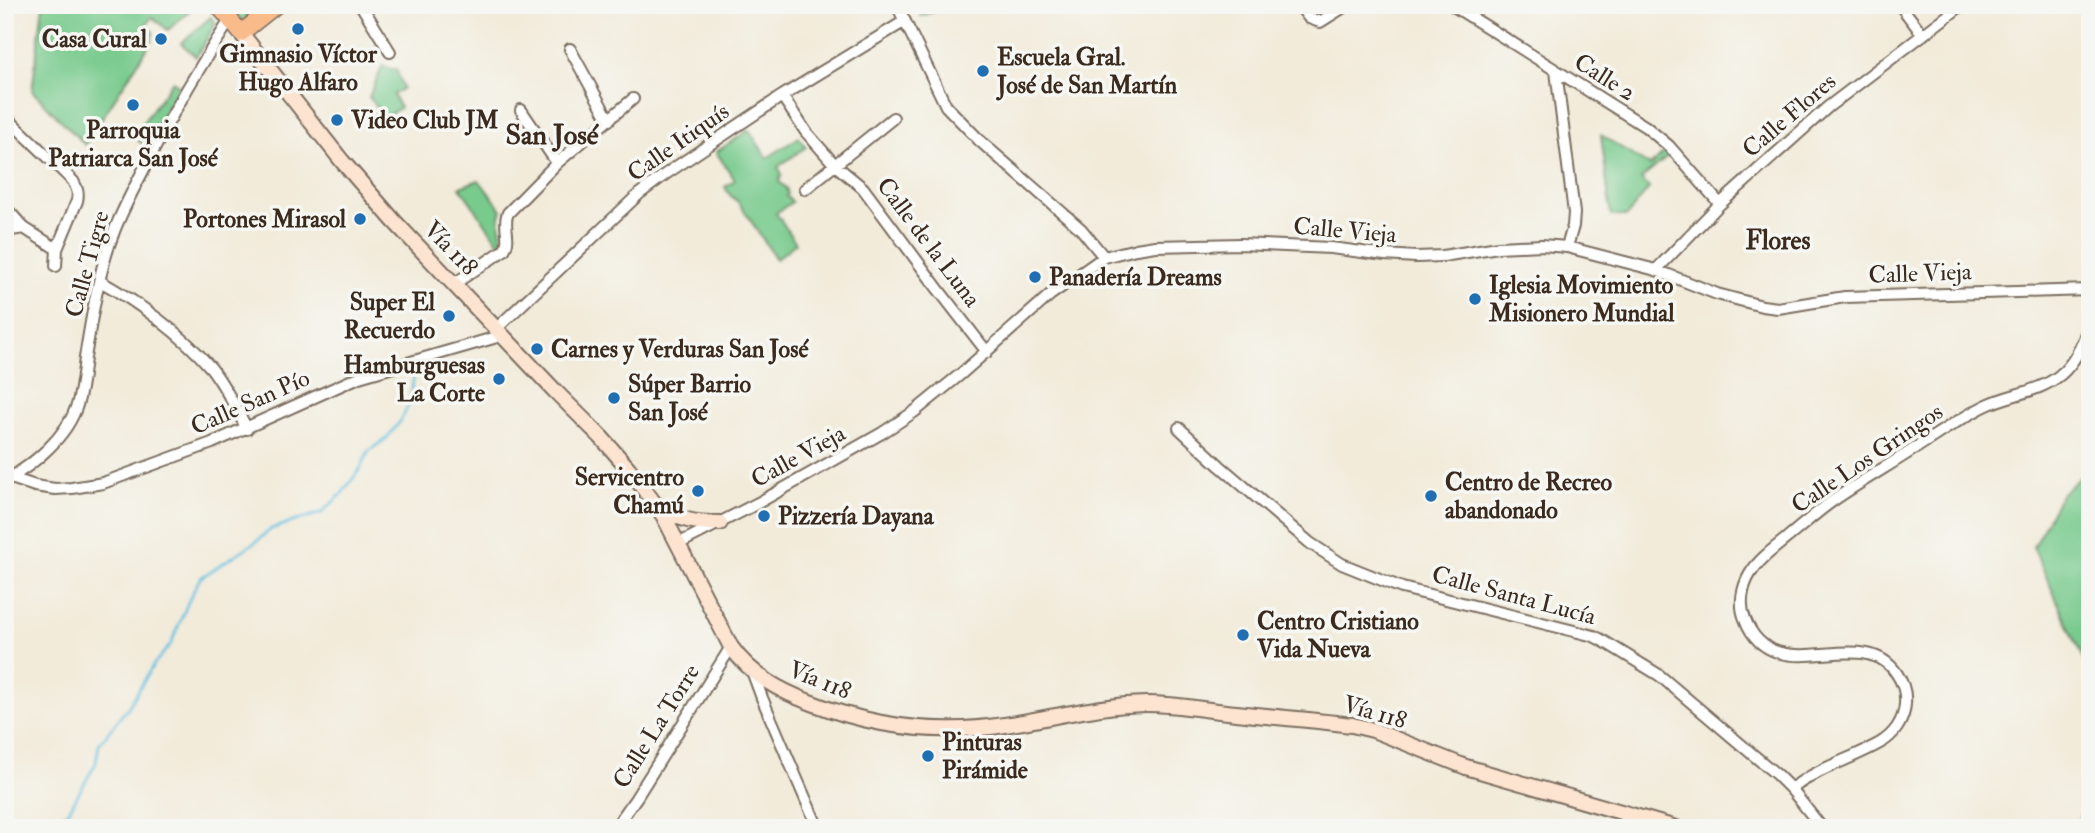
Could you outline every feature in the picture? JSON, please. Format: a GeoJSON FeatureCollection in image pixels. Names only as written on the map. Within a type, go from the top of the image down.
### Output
{"type":"FeatureCollection","features":[{"type":"Feature","properties":{"kind":"main road"},"geometry":{"type":"LineString","coordinates":[[218,5],[241,33],[276,5]]}},
{"type":"Feature","properties":{"kind":"main road","name":"Vía 118"},"geometry":{"type":"LineString","coordinates":[[241,33],[342,161],[394,221],[601,437],[655,503],[731,647],[752,671],[770,684],[829,710],[876,723],[918,729],[984,728],[1107,707],[1150,704],[1352,725],[1373,730],[1466,767],[1676,828]]}},
{"type":"Feature","properties":{"kind":"main road"},"geometry":{"type":"LineString","coordinates":[[655,503],[683,520],[720,523]]}},
{"type":"Feature","properties":{"kind":"street"},"geometry":{"type":"LineString","coordinates":[[5,28],[9,5]]}},
{"type":"Feature","properties":{"kind":"street"},"geometry":{"type":"LineString","coordinates":[[361,5],[390,52]]}},
{"type":"Feature","properties":{"kind":"street"},"geometry":{"type":"LineString","coordinates":[[897,5],[946,106],[981,142],[1081,229],[1104,257]]}},
{"type":"Feature","properties":{"kind":"street"},"geometry":{"type":"LineString","coordinates":[[1299,5],[1310,18],[1320,22],[1347,5]]}},
{"type":"Feature","properties":{"kind":"street","name":"Calle 2"},"geometry":{"type":"LineString","coordinates":[[1452,5],[1646,127],[1669,146],[1720,204]]}},
{"type":"Feature","properties":{"kind":"street"},"geometry":{"type":"LineString","coordinates":[[1900,5],[1923,35]]}},
{"type":"Feature","properties":{"kind":"street","name":"Calle Flores"},"geometry":{"type":"LineString","coordinates":[[1656,270],[1720,204],[1828,107],[1962,5]]}},
{"type":"Feature","properties":{"kind":"street","name":"Calle Tigre"},"geometry":{"type":"LineString","coordinates":[[8,479],[44,452],[68,423],[77,407],[100,281],[122,211],[206,55],[230,20]]}},
{"type":"Feature","properties":{"kind":"street","name":"Calle Itiquís"},"geometry":{"type":"LineString","coordinates":[[501,332],[639,194],[782,96],[905,21]]}},
{"type":"Feature","properties":{"kind":"street"},"geometry":{"type":"LineString","coordinates":[[570,49],[609,120]]}},
{"type":"Feature","properties":{"kind":"street"},"geometry":{"type":"LineString","coordinates":[[1556,71],[1574,213],[1567,247]]}},
{"type":"Feature","properties":{"kind":"street","name":"Calle de la Luna"},"geometry":{"type":"LineString","coordinates":[[782,96],[806,132],[835,165],[863,188],[987,352]]}},
{"type":"Feature","properties":{"kind":"street"},"geometry":{"type":"LineString","coordinates":[[454,284],[504,250],[507,245],[505,219],[508,213],[557,163],[633,100]]}},
{"type":"Feature","properties":{"kind":"street"},"geometry":{"type":"LineString","coordinates":[[521,110],[557,163]]}},
{"type":"Feature","properties":{"kind":"street"},"geometry":{"type":"LineString","coordinates":[[5,116],[73,181],[77,188],[76,201],[57,249],[56,266]]}},
{"type":"Feature","properties":{"kind":"street"},"geometry":{"type":"LineString","coordinates":[[805,189],[892,118]]}},
{"type":"Feature","properties":{"kind":"street"},"geometry":{"type":"LineString","coordinates":[[5,207],[24,228],[57,249]]}},
{"type":"Feature","properties":{"kind":"street"},"geometry":{"type":"LineString","coordinates":[[5,231],[24,228]]}},
{"type":"Feature","properties":{"kind":"street","name":"Calle Vieja"},"geometry":{"type":"LineString","coordinates":[[678,544],[882,433],[914,412],[987,352],[1050,295],[1104,257],[1136,249],[1222,244],[1331,248],[1416,257],[1522,245],[1567,247],[1656,270],[1717,294],[1778,308],[1845,297],[2090,290]]}},
{"type":"Feature","properties":{"kind":"street"},"geometry":{"type":"LineString","coordinates":[[100,281],[134,300],[183,340],[210,368],[247,429]]}},
{"type":"Feature","properties":{"kind":"street","name":"Calle Los Gringos"},"geometry":{"type":"LineString","coordinates":[[1791,789],[1816,771],[1889,737],[1902,720],[1905,693],[1901,682],[1888,664],[1867,653],[1796,656],[1770,649],[1752,631],[1742,610],[1743,592],[1750,574],[1765,557],[1835,500],[1986,405],[2038,388],[2060,375],[2081,347],[2090,320]]}},
{"type":"Feature","properties":{"kind":"street","name":"Calle San Pío"},"geometry":{"type":"LineString","coordinates":[[8,479],[55,489],[87,487],[247,429],[359,377],[501,332]]}},
{"type":"Feature","properties":{"kind":"street","name":"Calle Santa Lucía"},"geometry":{"type":"LineString","coordinates":[[1179,428],[1310,543],[1342,564],[1402,588],[1594,636],[1659,675],[1791,789],[1822,828]]}},
{"type":"Feature","properties":{"kind":"street","name":"Calle La Torre"},"geometry":{"type":"LineString","coordinates":[[615,828],[731,647]]}},
{"type":"Feature","properties":{"kind":"street"},"geometry":{"type":"LineString","coordinates":[[752,671],[818,828]]}},
{"type":"Feature","properties":{"kind":"green space"},"geometry":{"type":"Polygon","coordinates":[[[43,5],[196,5],[168,30],[152,17],[146,25],[153,32],[151,42],[85,145],[32,91],[43,5]]]}},
{"type":"Feature","properties":{"kind":"green space"},"geometry":{"type":"Polygon","coordinates":[[[227,5],[262,5],[240,22],[227,5]]]}},
{"type":"Feature","properties":{"kind":"green space"},"geometry":{"type":"Polygon","coordinates":[[[917,5],[954,5],[921,16],[917,5]]]}},
{"type":"Feature","properties":{"kind":"green space"},"geometry":{"type":"Polygon","coordinates":[[[211,17],[216,23],[196,57],[181,43],[211,17]]]}},
{"type":"Feature","properties":{"kind":"green space"},"geometry":{"type":"Polygon","coordinates":[[[383,65],[396,69],[403,88],[393,95],[400,108],[375,123],[371,116],[379,110],[369,97],[383,65]]]}},
{"type":"Feature","properties":{"kind":"green space"},"geometry":{"type":"Polygon","coordinates":[[[173,81],[179,86],[146,147],[133,136],[173,81]]]}},
{"type":"Feature","properties":{"kind":"green space"},"geometry":{"type":"Polygon","coordinates":[[[749,130],[767,158],[799,137],[806,147],[778,167],[782,174],[779,182],[786,188],[786,196],[792,202],[776,213],[796,243],[776,259],[739,203],[725,187],[735,180],[716,152],[749,130]]]}},
{"type":"Feature","properties":{"kind":"green space"},"geometry":{"type":"Polygon","coordinates":[[[1601,135],[1650,166],[1667,150],[1671,154],[1641,179],[1649,188],[1627,216],[1611,216],[1601,135]]]}},
{"type":"Feature","properties":{"kind":"green space"},"geometry":{"type":"Polygon","coordinates":[[[479,180],[502,210],[499,221],[501,246],[460,187],[479,180]]]}},
{"type":"Feature","properties":{"kind":"green space"},"geometry":{"type":"Polygon","coordinates":[[[2090,468],[2090,674],[2033,547],[2062,493],[2090,468]]]}},
{"type":"Feature","properties":{"kind":"green space"},"geometry":{"type":"Polygon","coordinates":[[[2090,762],[2090,828],[2079,828],[2090,762]]]}},
{"type":"Feature","properties":{"kind":"waterway"},"geometry":{"type":"LineString","coordinates":[[5,827],[22,823],[44,824],[68,812],[96,763],[99,744],[129,706],[154,664],[171,644],[200,578],[271,529],[321,513],[340,496],[360,469],[369,451],[387,438],[401,420],[410,403],[414,374]]}},
{"type":"Feature","properties":{"kind":"place","name":"Gimnasio Víctor Hugo Alfaro"},"geometry":{"type":"Point","coordinates":[298,29]}},
{"type":"Feature","properties":{"kind":"place","name":"Casa Cural"},"geometry":{"type":"Point","coordinates":[161,39]}},
{"type":"Feature","properties":{"kind":"place","name":"Escuela Gral. José de San Martín"},"geometry":{"type":"Point","coordinates":[983,71]}},
{"type":"Feature","properties":{"kind":"place","name":"Parroquia Patriarca San José"},"geometry":{"type":"Point","coordinates":[133,105]}},
{"type":"Feature","properties":{"kind":"place","name":"Video Club JM"},"geometry":{"type":"Point","coordinates":[337,120]}},
{"type":"Feature","properties":{"kind":"place","name":"Portones Mirasol"},"geometry":{"type":"Point","coordinates":[360,219]}},
{"type":"Feature","properties":{"kind":"place","name":"Panadería Dreams"},"geometry":{"type":"Point","coordinates":[1035,277]}},
{"type":"Feature","properties":{"kind":"place","name":"Iglesia Movimiento Misionero Mundial"},"geometry":{"type":"Point","coordinates":[1475,299]}},
{"type":"Feature","properties":{"kind":"place","name":"Super El Recuerdo"},"geometry":{"type":"Point","coordinates":[449,316]}},
{"type":"Feature","properties":{"kind":"place","name":"Carnes y Verduras San José"},"geometry":{"type":"Point","coordinates":[537,349]}},
{"type":"Feature","properties":{"kind":"place","name":"Hamburguesas La Corte"},"geometry":{"type":"Point","coordinates":[499,379]}},
{"type":"Feature","properties":{"kind":"place","name":"Súper Barrio San José"},"geometry":{"type":"Point","coordinates":[614,398]}},
{"type":"Feature","properties":{"kind":"place","name":"Servicentro Chamú"},"geometry":{"type":"Point","coordinates":[698,491]}},
{"type":"Feature","properties":{"kind":"place","name":"Centro de Recreo abandonado"},"geometry":{"type":"Point","coordinates":[1431,496]}},
{"type":"Feature","properties":{"kind":"place","name":"Pizzería Dayana"},"geometry":{"type":"Point","coordinates":[764,516]}},
{"type":"Feature","properties":{"kind":"place","name":"Centro Cristiano Vida Nueva"},"geometry":{"type":"Point","coordinates":[1243,635]}},
{"type":"Feature","properties":{"kind":"place","name":"Pinturas Pirámide"},"geometry":{"type":"Point","coordinates":[928,756]}},
{"type":"Feature","properties":{"kind":"district","name":"San José"},"geometry":{"type":"Point","coordinates":[552,134]}},
{"type":"Feature","properties":{"kind":"district","name":"Flores"},"geometry":{"type":"Point","coordinates":[1778,240]}}]}
